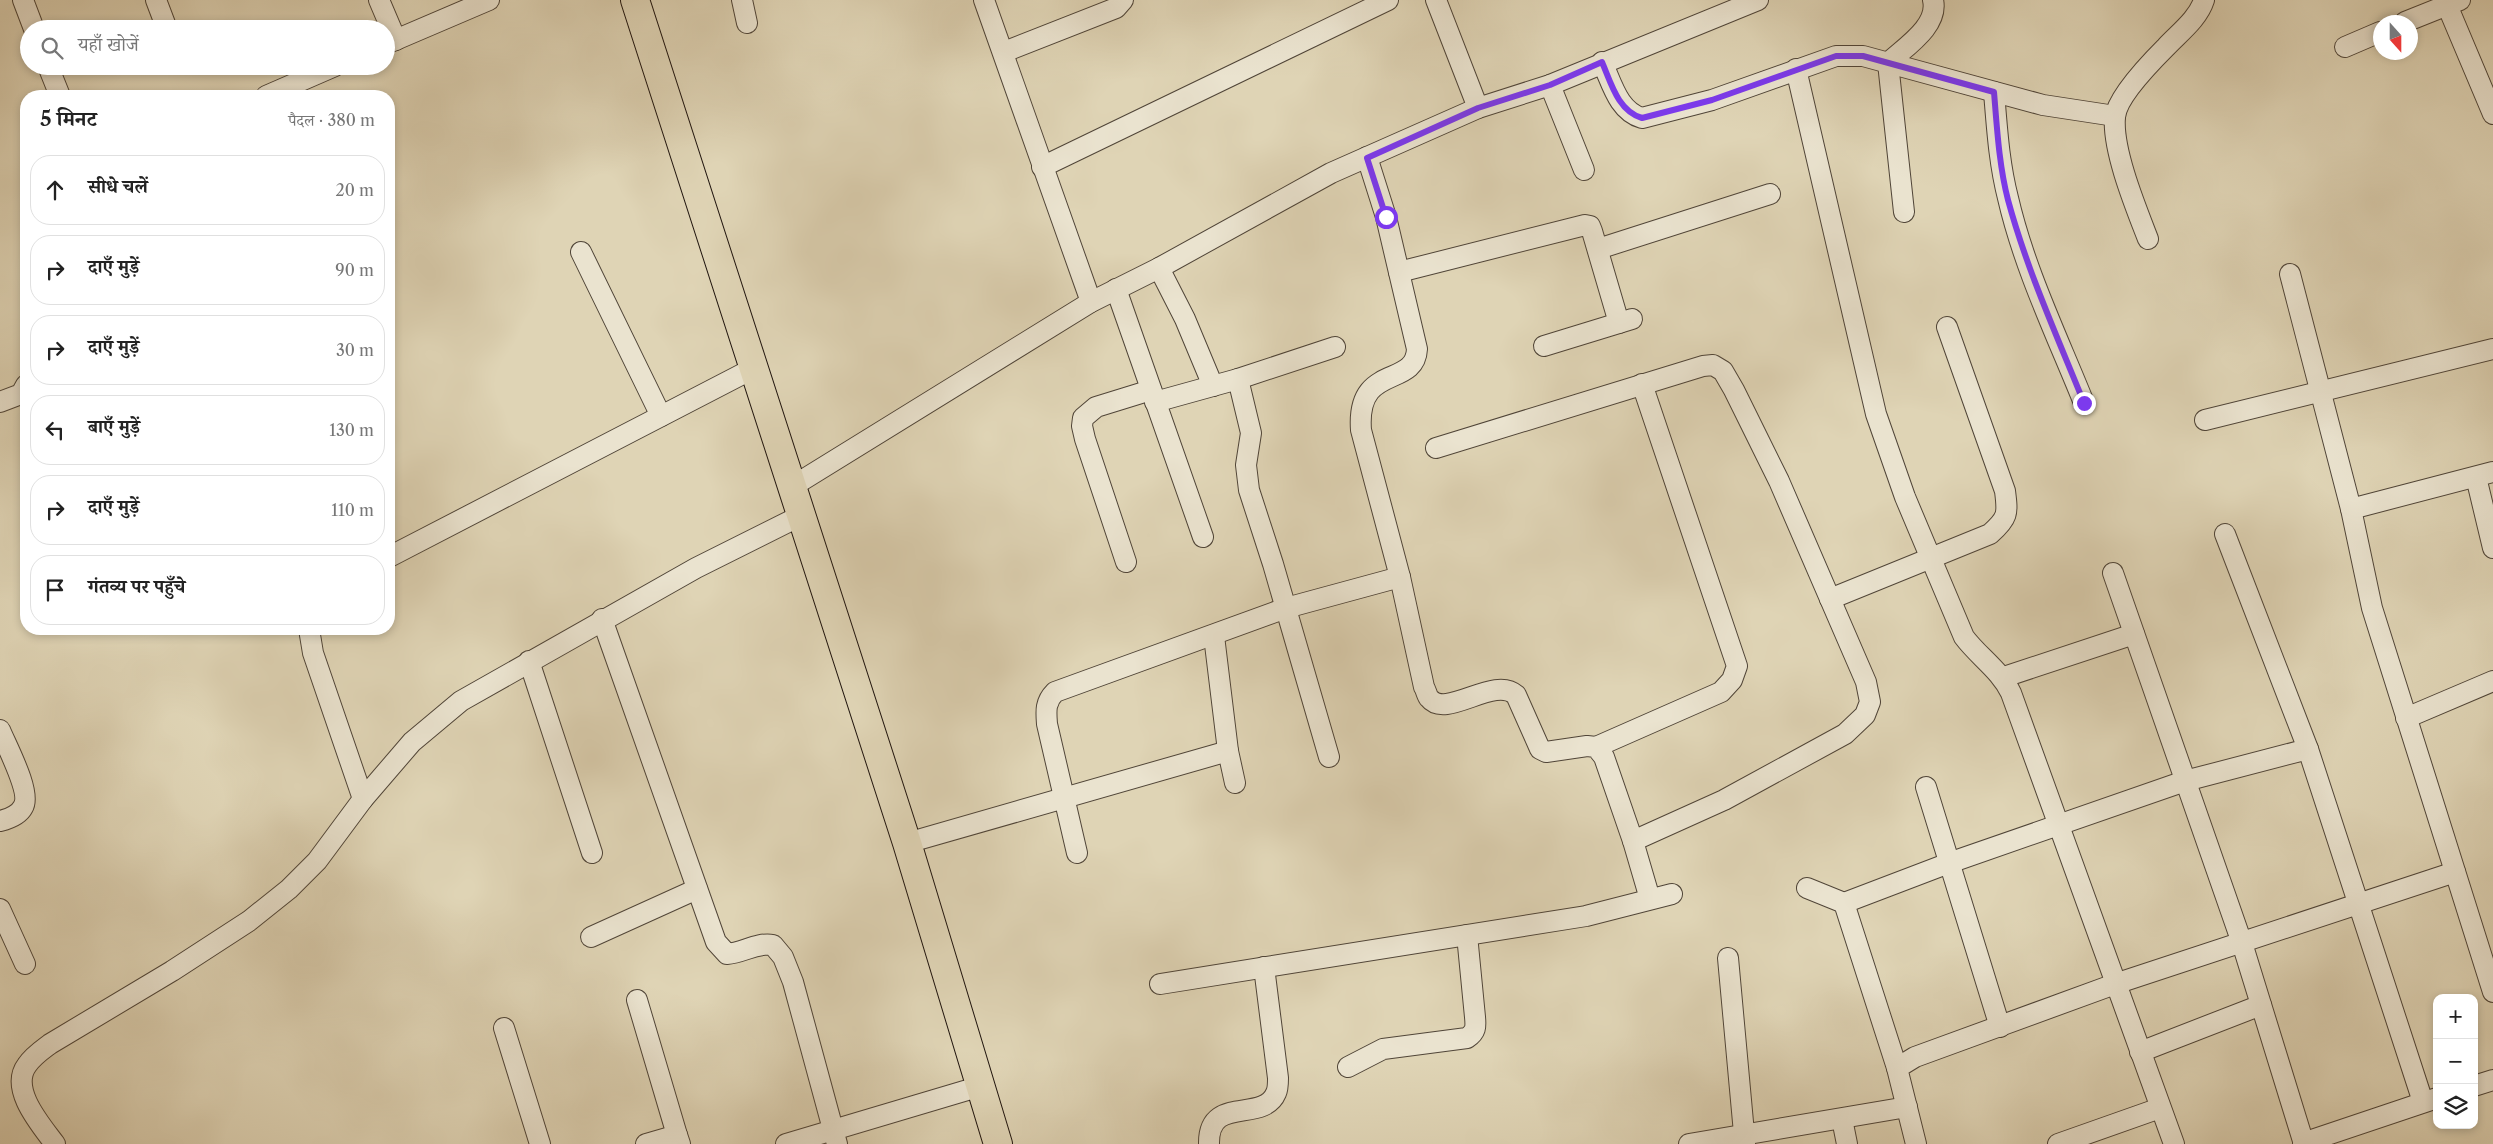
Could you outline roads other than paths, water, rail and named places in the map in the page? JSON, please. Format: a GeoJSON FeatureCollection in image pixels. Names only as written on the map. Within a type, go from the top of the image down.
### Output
{"type":"FeatureCollection","features":[{"type":"Feature","properties":{"kind":"main road"},"geometry":{"type":"LineString","coordinates":[[635,0],[907,843],[998,1144]]}},
{"type":"Feature","properties":{"kind":"street"},"geometry":{"type":"LineString","coordinates":[[23,0],[31,20]]}},
{"type":"Feature","properties":{"kind":"street"},"geometry":{"type":"LineString","coordinates":[[156,0],[164,20]]}},
{"type":"Feature","properties":{"kind":"street"},"geometry":{"type":"LineString","coordinates":[[379,0],[385,20]]}},
{"type":"Feature","properties":{"kind":"street"},"geometry":{"type":"LineString","coordinates":[[395,40],[489,0]]}},
{"type":"Feature","properties":{"kind":"street"},"geometry":{"type":"LineString","coordinates":[[742,0],[747,23]]}},
{"type":"Feature","properties":{"kind":"street"},"geometry":{"type":"LineString","coordinates":[[984,0],[1004,52],[1090,302]]}},
{"type":"Feature","properties":{"kind":"street"},"geometry":{"type":"LineString","coordinates":[[1004,52],[1116,8],[1123,0]]}},
{"type":"Feature","properties":{"kind":"street"},"geometry":{"type":"LineString","coordinates":[[1042,167],[1388,0]]}},
{"type":"Feature","properties":{"kind":"street"},"geometry":{"type":"LineString","coordinates":[[1436,0],[1478,108]]}},
{"type":"Feature","properties":{"kind":"street"},"geometry":{"type":"LineString","coordinates":[[793,486],[1090,302],[1159,268],[1331,173],[1478,108],[1550,85],[1602,62],[1758,0]]}},
{"type":"Feature","properties":{"kind":"street"},"geometry":{"type":"LineString","coordinates":[[1888,63],[1921,33],[1933,15],[1933,0]]}},
{"type":"Feature","properties":{"kind":"street"},"geometry":{"type":"LineString","coordinates":[[2148,239],[2129,189],[2117,139],[2115,116],[2134,80],[2194,18],[2204,0]]}},
{"type":"Feature","properties":{"kind":"street"},"geometry":{"type":"LineString","coordinates":[[2418,17],[2454,3],[2493,114]]}},
{"type":"Feature","properties":{"kind":"street"},"geometry":{"type":"LineString","coordinates":[[2345,46],[2373,35]]}},
{"type":"Feature","properties":{"kind":"street"},"geometry":{"type":"LineString","coordinates":[[1602,62],[1621,104],[1632,115],[1642,118],[1712,100],[1836,56],[1863,56],[2043,105],[2115,116]]}},
{"type":"Feature","properties":{"kind":"street"},"geometry":{"type":"LineString","coordinates":[[1888,63],[1904,212]]}},
{"type":"Feature","properties":{"kind":"street"},"geometry":{"type":"LineString","coordinates":[[1796,69],[1876,414],[1905,498],[1964,637],[1976,653],[2004,678],[2174,1144]]}},
{"type":"Feature","properties":{"kind":"street"},"geometry":{"type":"LineString","coordinates":[[52,75],[58,90]]}},
{"type":"Feature","properties":{"kind":"street"},"geometry":{"type":"LineString","coordinates":[[280,90],[314,75]]}},
{"type":"Feature","properties":{"kind":"street"},"geometry":{"type":"LineString","coordinates":[[1550,85],[1584,170]]}},
{"type":"Feature","properties":{"kind":"street"},"geometry":{"type":"LineString","coordinates":[[1994,92],[1998,145],[2008,199],[2028,262],[2084,403]]}},
{"type":"Feature","properties":{"kind":"street"},"geometry":{"type":"LineString","coordinates":[[1367,158],[1386,217],[1417,349],[1416,360],[1410,368],[1371,388],[1363,400],[1360,414],[1364,439],[1400,577],[1424,687],[1429,698],[1435,702],[1445,704],[1500,689],[1510,689],[1516,695],[1540,749],[1552,752],[1587,746],[1596,748],[1604,757],[1633,841],[1650,898]]}},
{"type":"Feature","properties":{"kind":"street"},"geometry":{"type":"LineString","coordinates":[[1598,249],[1770,194]]}},
{"type":"Feature","properties":{"kind":"street"},"geometry":{"type":"LineString","coordinates":[[1399,272],[1585,225],[1590,226],[1626,321],[1544,346]]}},
{"type":"Feature","properties":{"kind":"street"},"geometry":{"type":"LineString","coordinates":[[581,252],[661,416]]}},
{"type":"Feature","properties":{"kind":"street"},"geometry":{"type":"LineString","coordinates":[[1159,268],[1185,319],[1214,386]]}},
{"type":"Feature","properties":{"kind":"street"},"geometry":{"type":"LineString","coordinates":[[2290,274],[2351,509],[2372,608],[2493,992]]}},
{"type":"Feature","properties":{"kind":"street"},"geometry":{"type":"LineString","coordinates":[[1116,290],[1202,538]]}},
{"type":"Feature","properties":{"kind":"street"},"geometry":{"type":"LineString","coordinates":[[1830,599],[1931,560],[1990,534],[2002,523],[2007,513],[2005,491],[1947,327]]}},
{"type":"Feature","properties":{"kind":"street"},"geometry":{"type":"LineString","coordinates":[[1126,562],[1082,426],[1087,413],[1096,407],[1214,386],[1335,347]]}},
{"type":"Feature","properties":{"kind":"street"},"geometry":{"type":"LineString","coordinates":[[2205,420],[2320,394],[2493,349]]}},
{"type":"Feature","properties":{"kind":"street"},"geometry":{"type":"LineString","coordinates":[[1436,448],[1642,384],[1703,366],[1713,365],[1723,371],[1779,481],[1866,682],[1870,702],[1865,715],[1845,734],[1724,800],[1633,841]]}},
{"type":"Feature","properties":{"kind":"street"},"geometry":{"type":"LineString","coordinates":[[395,554],[754,368]]}},
{"type":"Feature","properties":{"kind":"street"},"geometry":{"type":"LineString","coordinates":[[1238,379],[1251,433],[1246,464],[1249,490],[1286,608],[1329,757]]}},
{"type":"Feature","properties":{"kind":"street"},"geometry":{"type":"LineString","coordinates":[[1596,748],[1721,692],[1732,680],[1737,666],[1642,384]]}},
{"type":"Feature","properties":{"kind":"street"},"geometry":{"type":"LineString","coordinates":[[0,402],[20,394]]}},
{"type":"Feature","properties":{"kind":"street"},"geometry":{"type":"LineString","coordinates":[[2351,509],[2484,474],[2493,548]]}},
{"type":"Feature","properties":{"kind":"street"},"geometry":{"type":"LineString","coordinates":[[55,1144],[38,1122],[22,1088],[26,1066],[50,1044],[180,966],[248,921],[289,889],[317,861],[363,799],[412,742],[461,700],[696,568],[802,515]]}},
{"type":"Feature","properties":{"kind":"street"},"geometry":{"type":"LineString","coordinates":[[2112,573],[2242,944],[2304,1144],[2430,1100],[2357,904],[2308,749],[2225,534]]}},
{"type":"Feature","properties":{"kind":"street"},"geometry":{"type":"LineString","coordinates":[[1077,853],[1047,724],[1046,708],[1048,699],[1055,692],[1214,636],[1286,608],[1400,577]]}},
{"type":"Feature","properties":{"kind":"street"},"geometry":{"type":"LineString","coordinates":[[602,620],[716,942],[727,954],[736,954],[767,944],[773,945],[784,957],[794,982],[835,1138]]}},
{"type":"Feature","properties":{"kind":"street"},"geometry":{"type":"LineString","coordinates":[[2004,678],[2134,634]]}},
{"type":"Feature","properties":{"kind":"street"},"geometry":{"type":"LineString","coordinates":[[310,635],[313,653],[363,799]]}},
{"type":"Feature","properties":{"kind":"street"},"geometry":{"type":"LineString","coordinates":[[1214,636],[1228,751],[1235,783]]}},
{"type":"Feature","properties":{"kind":"street"},"geometry":{"type":"LineString","coordinates":[[529,661],[592,853]]}},
{"type":"Feature","properties":{"kind":"street"},"geometry":{"type":"LineString","coordinates":[[2406,718],[2493,681]]}},
{"type":"Feature","properties":{"kind":"street"},"geometry":{"type":"LineString","coordinates":[[0,730],[23,785],[26,798],[23,807],[16,814],[0,821]]}},
{"type":"Feature","properties":{"kind":"street"},"geometry":{"type":"LineString","coordinates":[[1807,888],[1844,903],[1949,863],[2185,781],[2308,749]]}},
{"type":"Feature","properties":{"kind":"street"},"geometry":{"type":"LineString","coordinates":[[907,843],[1228,751]]}},
{"type":"Feature","properties":{"kind":"street"},"geometry":{"type":"LineString","coordinates":[[1926,787],[2000,1027]]}},
{"type":"Feature","properties":{"kind":"street"},"geometry":{"type":"LineString","coordinates":[[1897,1068],[1915,1057],[2116,984],[2242,944],[2455,872]]}},
{"type":"Feature","properties":{"kind":"street"},"geometry":{"type":"LineString","coordinates":[[591,936],[697,889]]}},
{"type":"Feature","properties":{"kind":"street"},"geometry":{"type":"LineString","coordinates":[[1160,984],[1586,916],[1650,898],[1672,894]]}},
{"type":"Feature","properties":{"kind":"street"},"geometry":{"type":"LineString","coordinates":[[1844,903],[1897,1068],[1916,1144]]}},
{"type":"Feature","properties":{"kind":"street"},"geometry":{"type":"LineString","coordinates":[[0,909],[25,964]]}},
{"type":"Feature","properties":{"kind":"street"},"geometry":{"type":"LineString","coordinates":[[1348,1067],[1383,1050],[1467,1038],[1474,1033],[1476,1017],[1467,935]]}},
{"type":"Feature","properties":{"kind":"street"},"geometry":{"type":"LineString","coordinates":[[1728,958],[1744,1140]]}},
{"type":"Feature","properties":{"kind":"street"},"geometry":{"type":"LineString","coordinates":[[1209,1144],[1213,1123],[1222,1115],[1265,1105],[1276,1094],[1278,1078],[1264,967]]}},
{"type":"Feature","properties":{"kind":"street"},"geometry":{"type":"LineString","coordinates":[[637,1000],[679,1140],[646,1144]]}},
{"type":"Feature","properties":{"kind":"street"},"geometry":{"type":"LineString","coordinates":[[2140,1052],[2261,1005]]}},
{"type":"Feature","properties":{"kind":"street"},"geometry":{"type":"LineString","coordinates":[[504,1028],[540,1144]]}},
{"type":"Feature","properties":{"kind":"street"},"geometry":{"type":"LineString","coordinates":[[2478,1085],[2493,1080]]}},
{"type":"Feature","properties":{"kind":"street"},"geometry":{"type":"LineString","coordinates":[[786,1144],[835,1138],[982,1086]]}},
{"type":"Feature","properties":{"kind":"street"},"geometry":{"type":"LineString","coordinates":[[1689,1144],[1744,1140],[1907,1107]]}},
{"type":"Feature","properties":{"kind":"street"},"geometry":{"type":"LineString","coordinates":[[2058,1144],[2160,1108]]}},
{"type":"Feature","properties":{"kind":"street"},"geometry":{"type":"LineString","coordinates":[[1842,1120],[1847,1144]]}}]}
